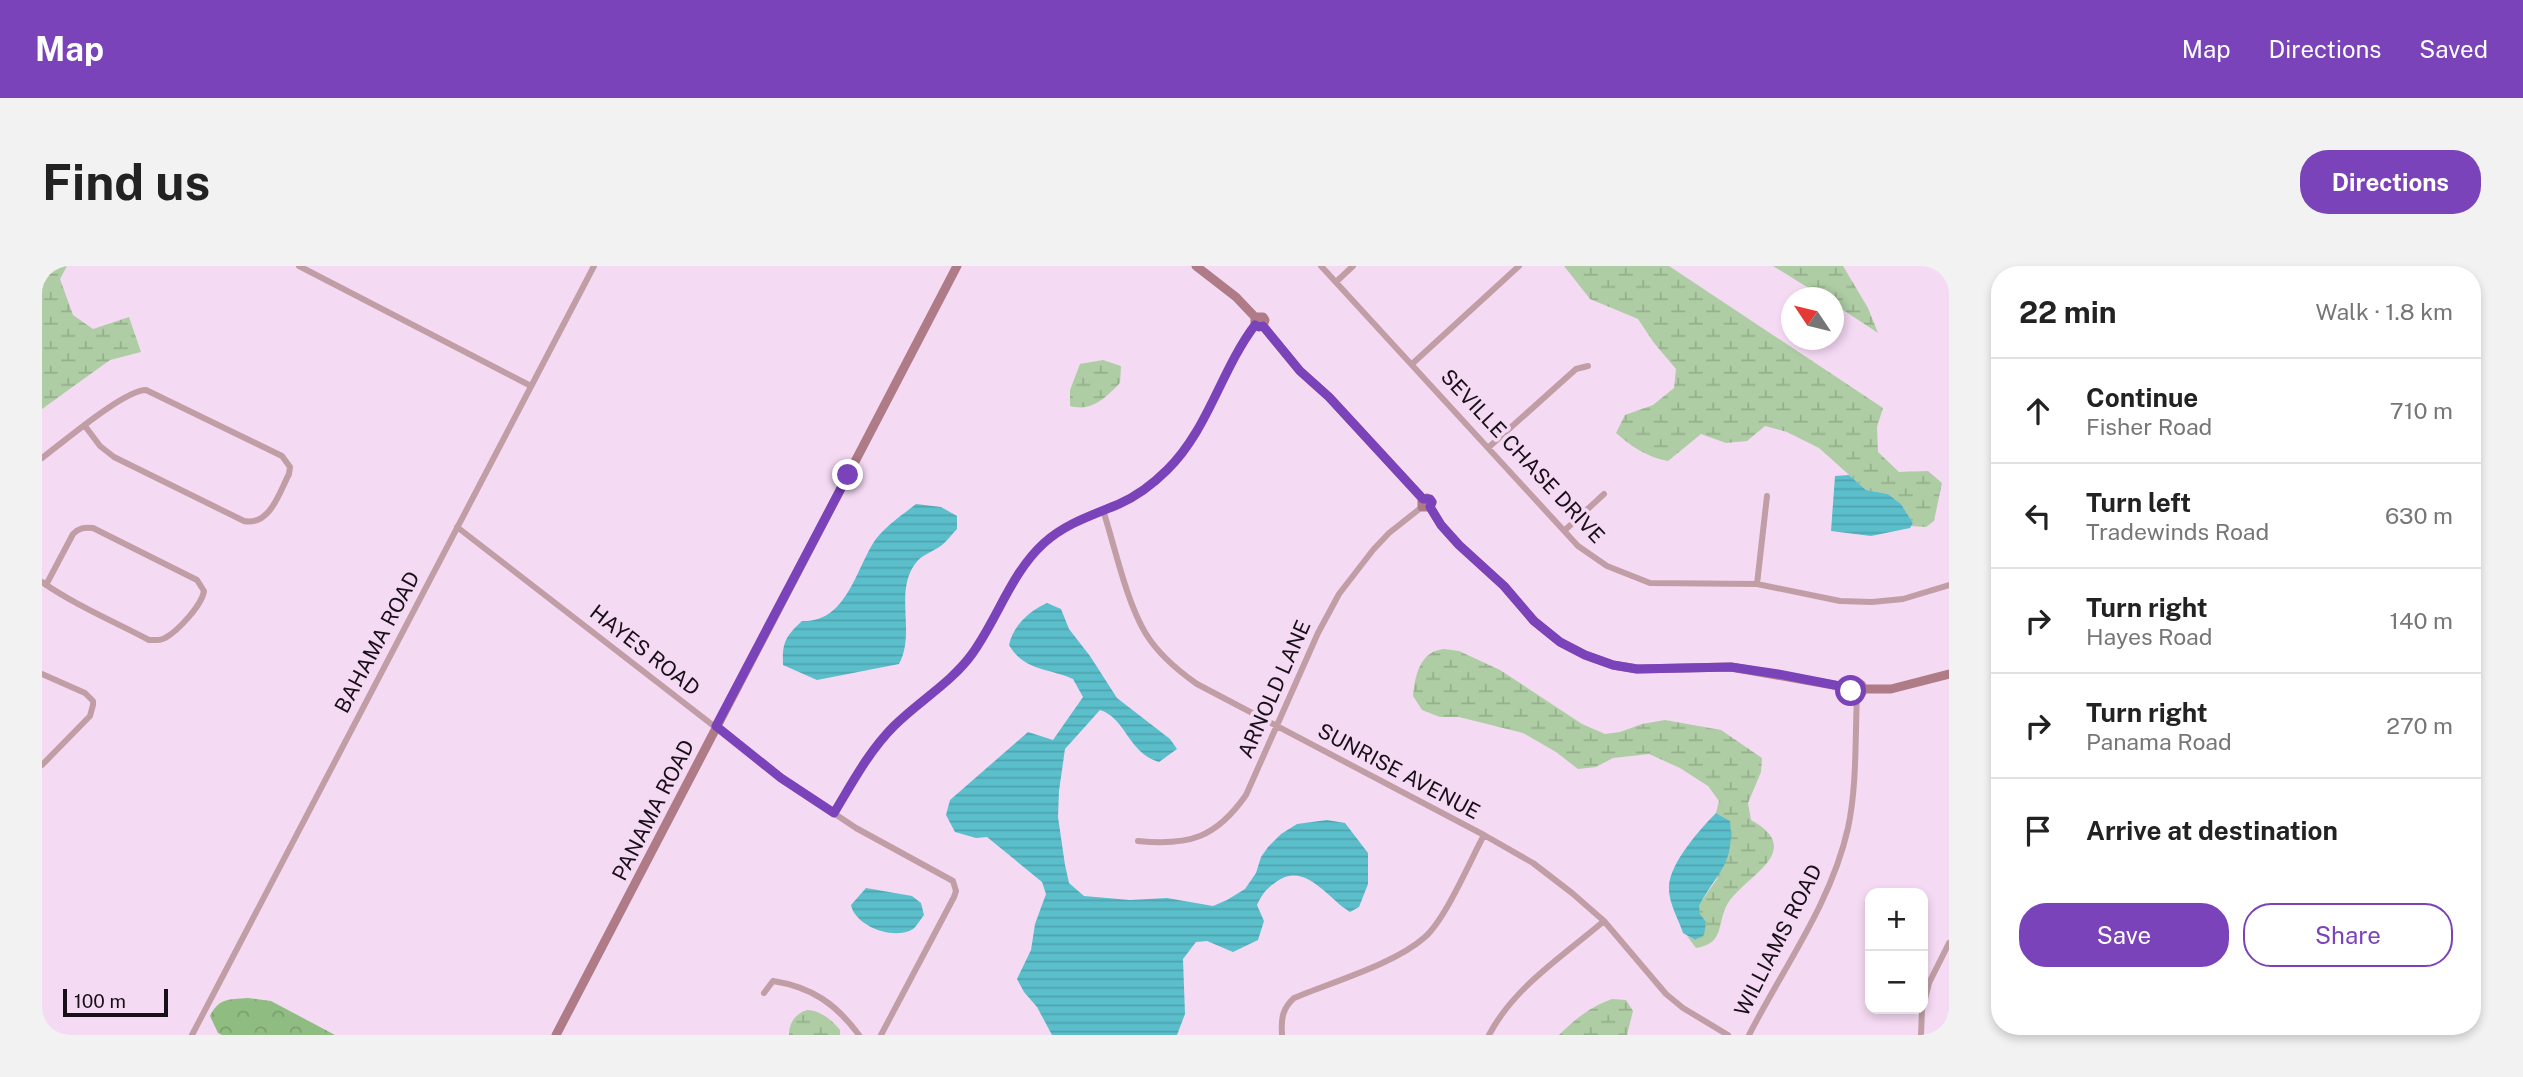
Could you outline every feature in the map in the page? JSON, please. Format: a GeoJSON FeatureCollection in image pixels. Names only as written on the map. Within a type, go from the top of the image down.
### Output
{"type":"FeatureCollection","features":[{"type":"Feature","properties":{"kind":"street"},"geometry":{"type":"LineString","coordinates":[[299,266],[531,386]]}},
{"type":"Feature","properties":{"kind":"street"},"geometry":{"type":"LineString","coordinates":[[316,274],[321,266]]}},
{"type":"Feature","properties":{"kind":"street","name":"BAHAMA ROAD"},"geometry":{"type":"LineString","coordinates":[[191,1035],[594,266]]}},
{"type":"Feature","properties":{"kind":"street","name":"PANAMA ROAD"},"geometry":{"type":"LineString","coordinates":[[556,1035],[957,266]]}},
{"type":"Feature","properties":{"kind":"street"},"geometry":{"type":"LineString","coordinates":[[1196,266],[1236,297],[1300,371],[1329,397],[1459,545],[1496,577],[1534,621],[1560,642],[1613,665],[1637,669],[1731,667],[1857,691],[1891,689],[1949,674]]}},
{"type":"Feature","properties":{"kind":"street","name":"SEVILLE CHASE DRIVE"},"geometry":{"type":"LineString","coordinates":[[1321,266],[1578,546],[1607,566],[1650,583],[1757,584],[1840,601],[1903,599],[1949,585]]}},
{"type":"Feature","properties":{"kind":"street"},"geometry":{"type":"LineString","coordinates":[[1336,282],[1353,266]]}},
{"type":"Feature","properties":{"kind":"street"},"geometry":{"type":"LineString","coordinates":[[1412,364],[1519,266]]}},
{"type":"Feature","properties":{"kind":"street"},"geometry":{"type":"LineString","coordinates":[[834,813],[879,742],[959,670],[971,655],[1030,557],[1046,541],[1074,521],[1140,492],[1167,470],[1182,453],[1258,322]]}},
{"type":"Feature","properties":{"kind":"street"},"geometry":{"type":"LineString","coordinates":[[1489,447],[1576,369],[1588,366]]}},
{"type":"Feature","properties":{"kind":"street"},"geometry":{"type":"LineString","coordinates":[[42,458],[85,425],[131,393],[146,390],[282,456],[290,467],[289,474],[268,513],[255,522],[244,521],[114,457],[100,446],[85,425]]}},
{"type":"Feature","properties":{"kind":"street"},"geometry":{"type":"LineString","coordinates":[[1564,531],[1604,494]]}},
{"type":"Feature","properties":{"kind":"street"},"geometry":{"type":"LineString","coordinates":[[1757,584],[1767,496]]}},
{"type":"Feature","properties":{"kind":"street","name":"ARNOLD LANE"},"geometry":{"type":"LineString","coordinates":[[1138,841],[1184,842],[1219,827],[1235,811],[1246,795],[1318,633],[1339,594],[1389,533],[1425,504]]}},
{"type":"Feature","properties":{"kind":"street","name":"SUNRISE AVENUE"},"geometry":{"type":"LineString","coordinates":[[1103,510],[1136,612],[1146,635],[1161,654],[1197,684],[1484,835],[1550,875],[1604,921],[1666,993],[1683,1008],[1728,1035]]}},
{"type":"Feature","properties":{"kind":"street"},"geometry":{"type":"LineString","coordinates":[[86,527],[93,528],[197,580],[204,591],[199,606],[167,637],[156,641],[79,605],[44,584],[73,534],[86,527]]}},
{"type":"Feature","properties":{"kind":"street","name":"HAYES ROAD"},"geometry":{"type":"LineString","coordinates":[[457,527],[781,778],[834,813],[947,876],[955,885],[954,897],[881,1035]]}},
{"type":"Feature","properties":{"kind":"street"},"geometry":{"type":"LineString","coordinates":[[42,674],[85,693],[93,701],[90,716],[42,765]]}},
{"type":"Feature","properties":{"kind":"street","name":"WILLIAMS ROAD"},"geometry":{"type":"LineString","coordinates":[[1749,1035],[1808,929],[1826,891],[1847,832],[1852,808],[1857,691]]}},
{"type":"Feature","properties":{"kind":"street"},"geometry":{"type":"LineString","coordinates":[[1282,1035],[1282,1014],[1286,1005],[1294,998],[1388,960],[1426,936],[1439,920],[1484,835]]}},
{"type":"Feature","properties":{"kind":"street"},"geometry":{"type":"LineString","coordinates":[[1489,1035],[1503,1012],[1532,981],[1604,921]]}},
{"type":"Feature","properties":{"kind":"street"},"geometry":{"type":"LineString","coordinates":[[1928,986],[1949,943]]}},
{"type":"Feature","properties":{"kind":"street"},"geometry":{"type":"LineString","coordinates":[[764,993],[773,981],[816,995],[828,1001],[859,1035]]}},
{"type":"Feature","properties":{"kind":"street"},"geometry":{"type":"LineString","coordinates":[[1921,1035],[1923,1014]]}},
{"type":"Feature","properties":{"kind":"green space"},"geometry":{"type":"Polygon","coordinates":[[[42,266],[67,266],[60,279],[73,315],[93,329],[129,317],[141,352],[110,360],[42,409],[42,266]]]}},
{"type":"Feature","properties":{"kind":"green space"},"geometry":{"type":"Polygon","coordinates":[[[1564,266],[1669,266],[1781,340],[1781,350],[1796,350],[1883,408],[1877,427],[1878,452],[1899,472],[1928,471],[1942,483],[1934,521],[1926,527],[1911,526],[1913,523],[1901,504],[1888,494],[1866,490],[1819,448],[1787,432],[1765,426],[1747,441],[1726,443],[1701,434],[1668,461],[1634,447],[1616,433],[1625,415],[1653,405],[1674,388],[1676,369],[1638,319],[1590,299],[1564,266]]]}},
{"type":"Feature","properties":{"kind":"green space"},"geometry":{"type":"Polygon","coordinates":[[[1773,266],[1843,266],[1868,308],[1878,333],[1844,311],[1844,287],[1807,287],[1773,266]]]}},
{"type":"Feature","properties":{"kind":"green space"},"geometry":{"type":"Polygon","coordinates":[[[1103,360],[1121,366],[1120,383],[1092,405],[1070,406],[1070,390],[1080,364],[1103,360]]]}},
{"type":"Feature","properties":{"kind":"green space"},"geometry":{"type":"Polygon","coordinates":[[[1444,649],[1459,651],[1500,670],[1582,724],[1605,734],[1665,720],[1721,730],[1762,758],[1761,772],[1748,803],[1751,820],[1767,831],[1773,842],[1773,853],[1758,873],[1728,903],[1719,931],[1712,942],[1696,948],[1687,936],[1695,940],[1700,914],[1698,906],[1717,879],[1730,821],[1716,813],[1719,801],[1708,786],[1680,768],[1649,754],[1613,758],[1596,767],[1578,769],[1556,752],[1523,733],[1459,717],[1440,717],[1422,710],[1413,696],[1417,672],[1429,654],[1444,649]]]}},
{"type":"Feature","properties":{"kind":"green space"},"geometry":{"type":"Polygon","coordinates":[[[248,998],[271,1001],[335,1035],[218,1033],[210,1016],[217,1005],[225,1001],[248,998]]]}},
{"type":"Feature","properties":{"kind":"green space"},"geometry":{"type":"Polygon","coordinates":[[[1612,999],[1626,1000],[1633,1011],[1627,1035],[1559,1035],[1583,1014],[1612,999]]]}},
{"type":"Feature","properties":{"kind":"green space"},"geometry":{"type":"Polygon","coordinates":[[[807,1010],[829,1019],[840,1030],[840,1035],[789,1035],[794,1020],[807,1010]]]}},
{"type":"Feature","properties":{"kind":"water"},"geometry":{"type":"Polygon","coordinates":[[[1849,475],[1866,490],[1888,494],[1901,504],[1913,523],[1910,528],[1871,536],[1831,531],[1835,476],[1849,475]]]}},
{"type":"Feature","properties":{"kind":"water"},"geometry":{"type":"Polygon","coordinates":[[[916,504],[941,507],[957,516],[957,529],[942,545],[924,555],[909,575],[905,600],[906,639],[899,664],[817,680],[783,665],[784,645],[792,631],[802,621],[828,614],[838,605],[876,539],[916,504]]]}},
{"type":"Feature","properties":{"kind":"water"},"geometry":{"type":"Polygon","coordinates":[[[1047,603],[1061,609],[1069,629],[1117,698],[1170,739],[1177,749],[1159,762],[1149,758],[1140,751],[1116,720],[1100,710],[1065,749],[1058,817],[1069,883],[1084,896],[1130,900],[1167,898],[1213,906],[1245,889],[1268,847],[1281,834],[1297,824],[1327,820],[1345,823],[1368,853],[1368,884],[1359,907],[1350,912],[1308,879],[1289,876],[1271,885],[1257,905],[1264,921],[1258,940],[1233,952],[1207,941],[1196,942],[1183,959],[1185,1014],[1177,1035],[1052,1035],[1037,1007],[1017,979],[1031,950],[1035,924],[1046,894],[1042,882],[987,837],[976,838],[955,832],[946,815],[950,800],[1028,732],[1053,740],[1083,697],[1073,679],[1029,664],[1009,645],[1023,620],[1047,603]]]}},
{"type":"Feature","properties":{"kind":"water"},"geometry":{"type":"Polygon","coordinates":[[[1716,813],[1730,821],[1730,848],[1723,867],[1699,906],[1700,914],[1706,922],[1704,935],[1695,940],[1683,933],[1672,904],[1669,886],[1680,857],[1716,813]]]}},
{"type":"Feature","properties":{"kind":"water"},"geometry":{"type":"Polygon","coordinates":[[[866,888],[912,896],[921,903],[924,915],[914,928],[905,932],[886,932],[867,925],[854,913],[851,905],[866,888]]]}},
{"type":"Feature","properties":{"kind":"route"},"geometry":{"type":"LineString","coordinates":[[848,475],[716,726],[781,778],[834,813],[879,742],[959,670],[971,655],[1030,557],[1046,541],[1074,521],[1121,503],[1140,492],[1167,470],[1182,453],[1196,433],[1255,325],[1263,326],[1300,371],[1329,397],[1423,499],[1430,499],[1430,507],[1441,525],[1459,545],[1488,569],[1534,621],[1560,642],[1613,665],[1664,670],[1731,667],[1850,688],[1851,691]]}}]}
